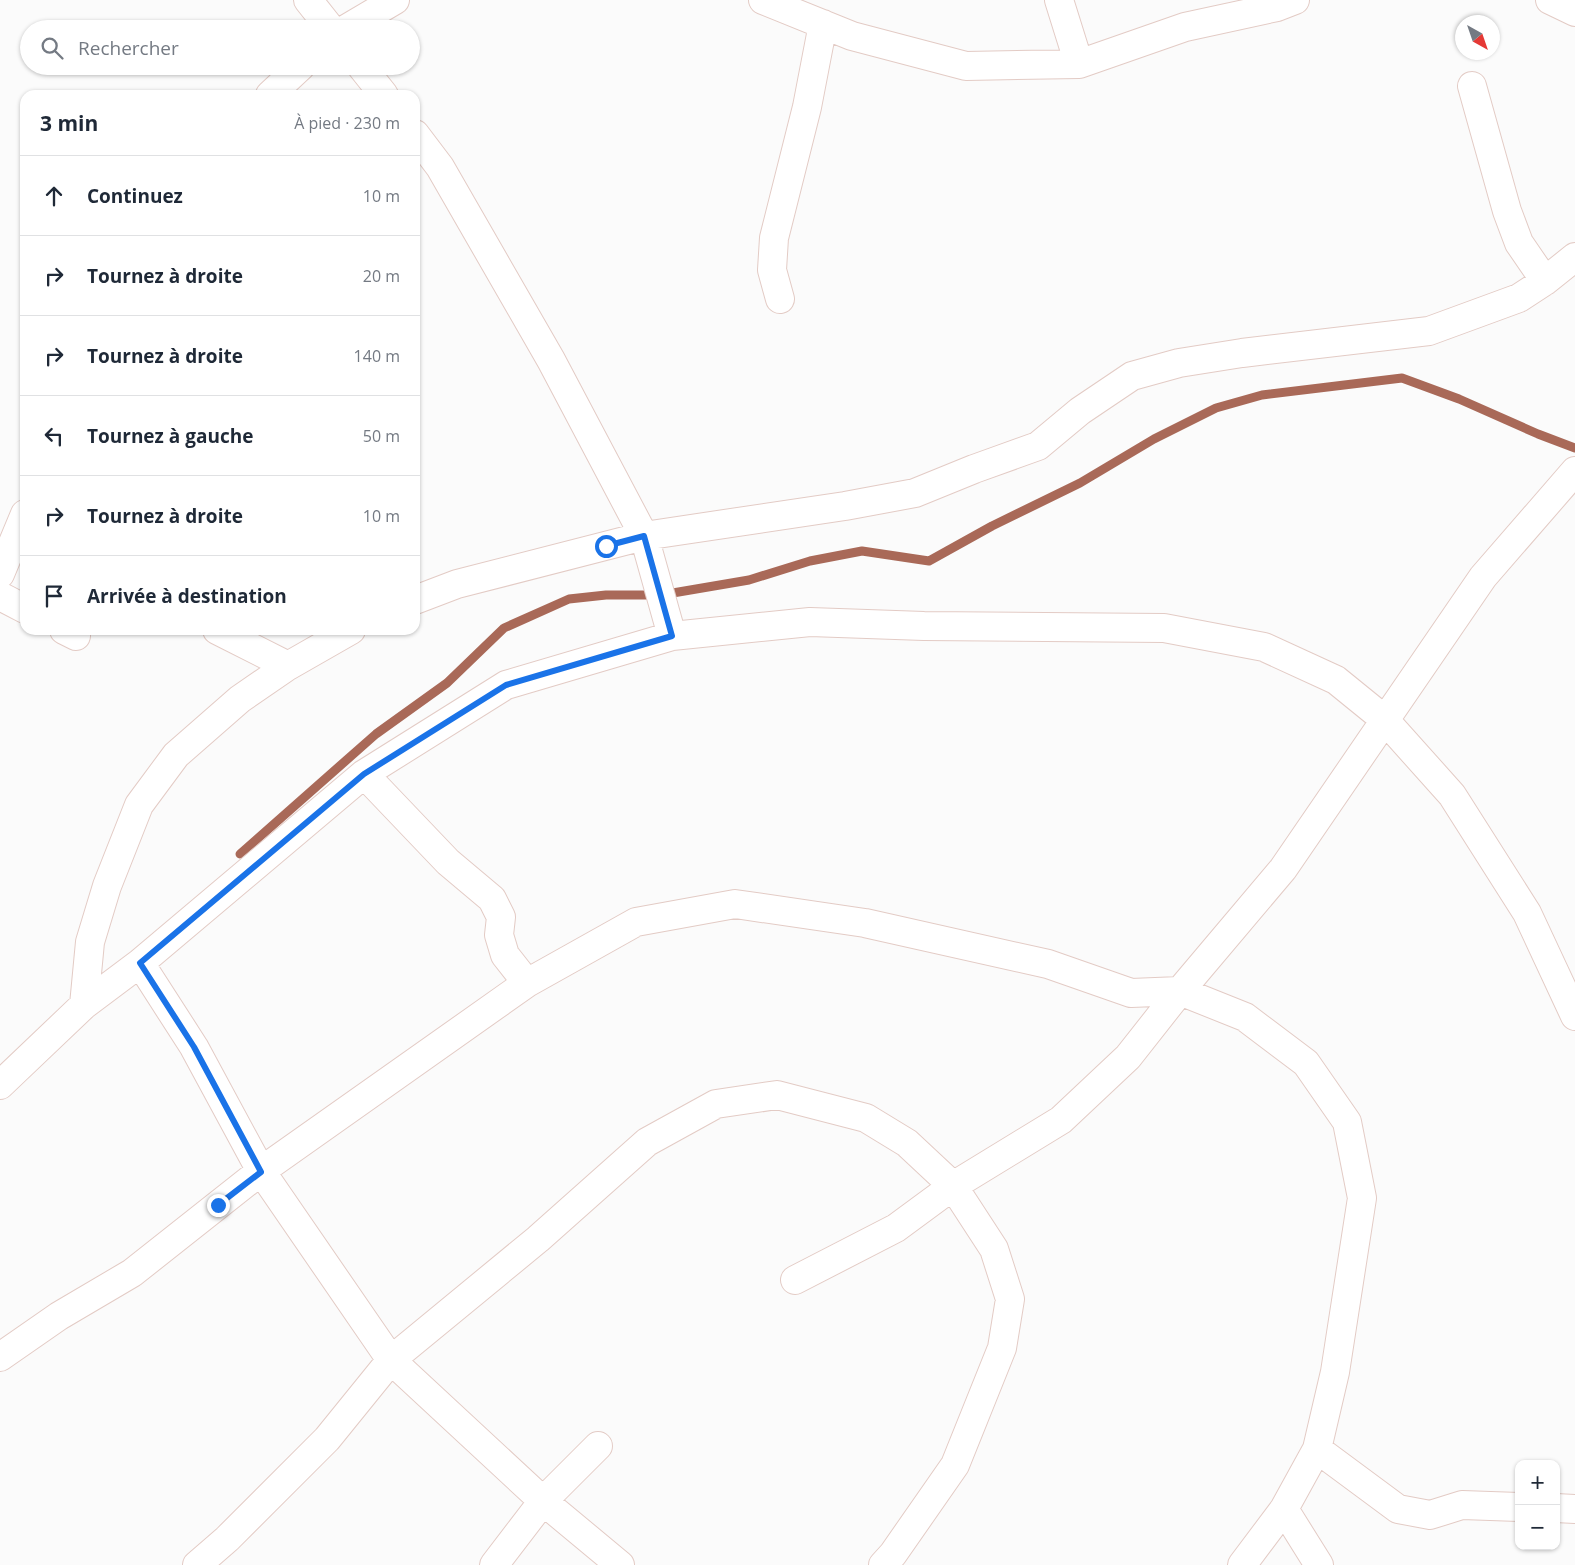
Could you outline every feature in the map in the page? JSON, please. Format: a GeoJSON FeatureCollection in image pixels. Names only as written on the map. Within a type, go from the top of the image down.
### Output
{"type":"FeatureCollection","features":[{"type":"Feature","properties":{"kind":"street"},"geometry":{"type":"LineString","coordinates":[[308,0],[325,20]]}},
{"type":"Feature","properties":{"kind":"street"},"geometry":{"type":"LineString","coordinates":[[361,20],[395,0]]}},
{"type":"Feature","properties":{"kind":"street"},"geometry":{"type":"LineString","coordinates":[[763,0],[852,36],[966,66],[1079,64],[1186,28],[1276,7],[1295,0]]}},
{"type":"Feature","properties":{"kind":"street"},"geometry":{"type":"LineString","coordinates":[[1059,0],[1079,64]]}},
{"type":"Feature","properties":{"kind":"street"},"geometry":{"type":"LineString","coordinates":[[1550,0],[1575,12]]}},
{"type":"Feature","properties":{"kind":"street"},"geometry":{"type":"LineString","coordinates":[[780,299],[772,270],[774,238],[807,107],[824,24]]}},
{"type":"Feature","properties":{"kind":"street"},"geometry":{"type":"LineString","coordinates":[[275,90],[291,75]]}},
{"type":"Feature","properties":{"kind":"street"},"geometry":{"type":"LineString","coordinates":[[368,75],[380,90]]}},
{"type":"Feature","properties":{"kind":"street"},"geometry":{"type":"LineString","coordinates":[[1472,86],[1507,211],[1518,243],[1545,281]]}},
{"type":"Feature","properties":{"kind":"street"},"geometry":{"type":"LineString","coordinates":[[420,141],[440,167],[551,360],[644,536],[672,636]]}},
{"type":"Feature","properties":{"kind":"street"},"geometry":{"type":"LineString","coordinates":[[420,598],[457,584],[644,536],[845,506],[916,493],[974,469],[1038,446],[1080,411],[1132,376],[1188,361],[1429,331],[1519,298],[1545,281],[1575,257]]}},
{"type":"Feature","properties":{"kind":"street"},"geometry":{"type":"LineString","coordinates":[[795,1280],[896,1228],[953,1186],[1060,1120],[1128,1057],[1180,991],[1283,869],[1483,577],[1575,471]]}},
{"type":"Feature","properties":{"kind":"street"},"geometry":{"type":"LineString","coordinates":[[0,574],[20,531]]}},
{"type":"Feature","properties":{"kind":"street"},"geometry":{"type":"LineString","coordinates":[[0,596],[20,607]]}},
{"type":"Feature","properties":{"kind":"street"},"geometry":{"type":"LineString","coordinates":[[0,1085],[84,1005],[140,963],[364,774],[506,685],[672,636],[810,622],[924,626],[1164,628],[1264,647],[1336,680],[1384,720],[1452,795],[1526,913],[1575,1016]]}},
{"type":"Feature","properties":{"kind":"street"},"geometry":{"type":"LineString","coordinates":[[227,635],[288,666]]}},
{"type":"Feature","properties":{"kind":"street"},"geometry":{"type":"LineString","coordinates":[[84,1005],[90,942],[107,886],[139,805],[176,756],[240,699],[288,666],[342,635]]}},
{"type":"Feature","properties":{"kind":"street"},"geometry":{"type":"LineString","coordinates":[[364,774],[448,862],[492,899],[501,917],[499,935],[505,955],[526,983]]}},
{"type":"Feature","properties":{"kind":"street"},"geometry":{"type":"LineString","coordinates":[[0,1357],[59,1316],[132,1273],[261,1172],[526,983],[636,922],[735,904],[865,923],[1048,964],[1131,993],[1180,991],[1245,1017],[1306,1063],[1347,1122],[1362,1198],[1335,1372],[1317,1449],[1284,1509],[1242,1565]]}},
{"type":"Feature","properties":{"kind":"street"},"geometry":{"type":"LineString","coordinates":[[140,963],[194,1047],[261,1172],[391,1360],[543,1501],[620,1565]]}},
{"type":"Feature","properties":{"kind":"street"},"geometry":{"type":"LineString","coordinates":[[196,1565],[227,1538],[327,1439],[391,1360],[538,1239],[647,1142],[716,1104],[777,1095],[866,1118],[907,1143],[953,1186],[994,1249],[1010,1299],[1002,1348],[955,1465],[893,1554],[883,1565]]}},
{"type":"Feature","properties":{"kind":"street"},"geometry":{"type":"LineString","coordinates":[[494,1565],[543,1501],[598,1446]]}},
{"type":"Feature","properties":{"kind":"street"},"geometry":{"type":"LineString","coordinates":[[1317,1449],[1398,1509],[1430,1515],[1462,1505],[1515,1507]]}},
{"type":"Feature","properties":{"kind":"street"},"geometry":{"type":"LineString","coordinates":[[1560,1508],[1575,1509]]}},
{"type":"Feature","properties":{"kind":"street"},"geometry":{"type":"LineString","coordinates":[[1284,1509],[1319,1565]]}},
{"type":"Feature","properties":{"kind":"waterway"},"geometry":{"type":"LineString","coordinates":[[240,854],[376,734],[447,683],[504,628],[569,599],[606,595],[661,595],[749,580],[810,561],[862,551],[929,561],[992,526],[1080,483],[1154,439],[1216,408],[1262,395],[1402,378],[1459,399],[1538,434],[1575,448]]}},
{"type":"Feature","properties":{"kind":"route"},"geometry":{"type":"LineString","coordinates":[[218,1205],[261,1172],[194,1047],[140,963],[364,774],[506,685],[672,636],[644,536],[606,546]]}}]}
